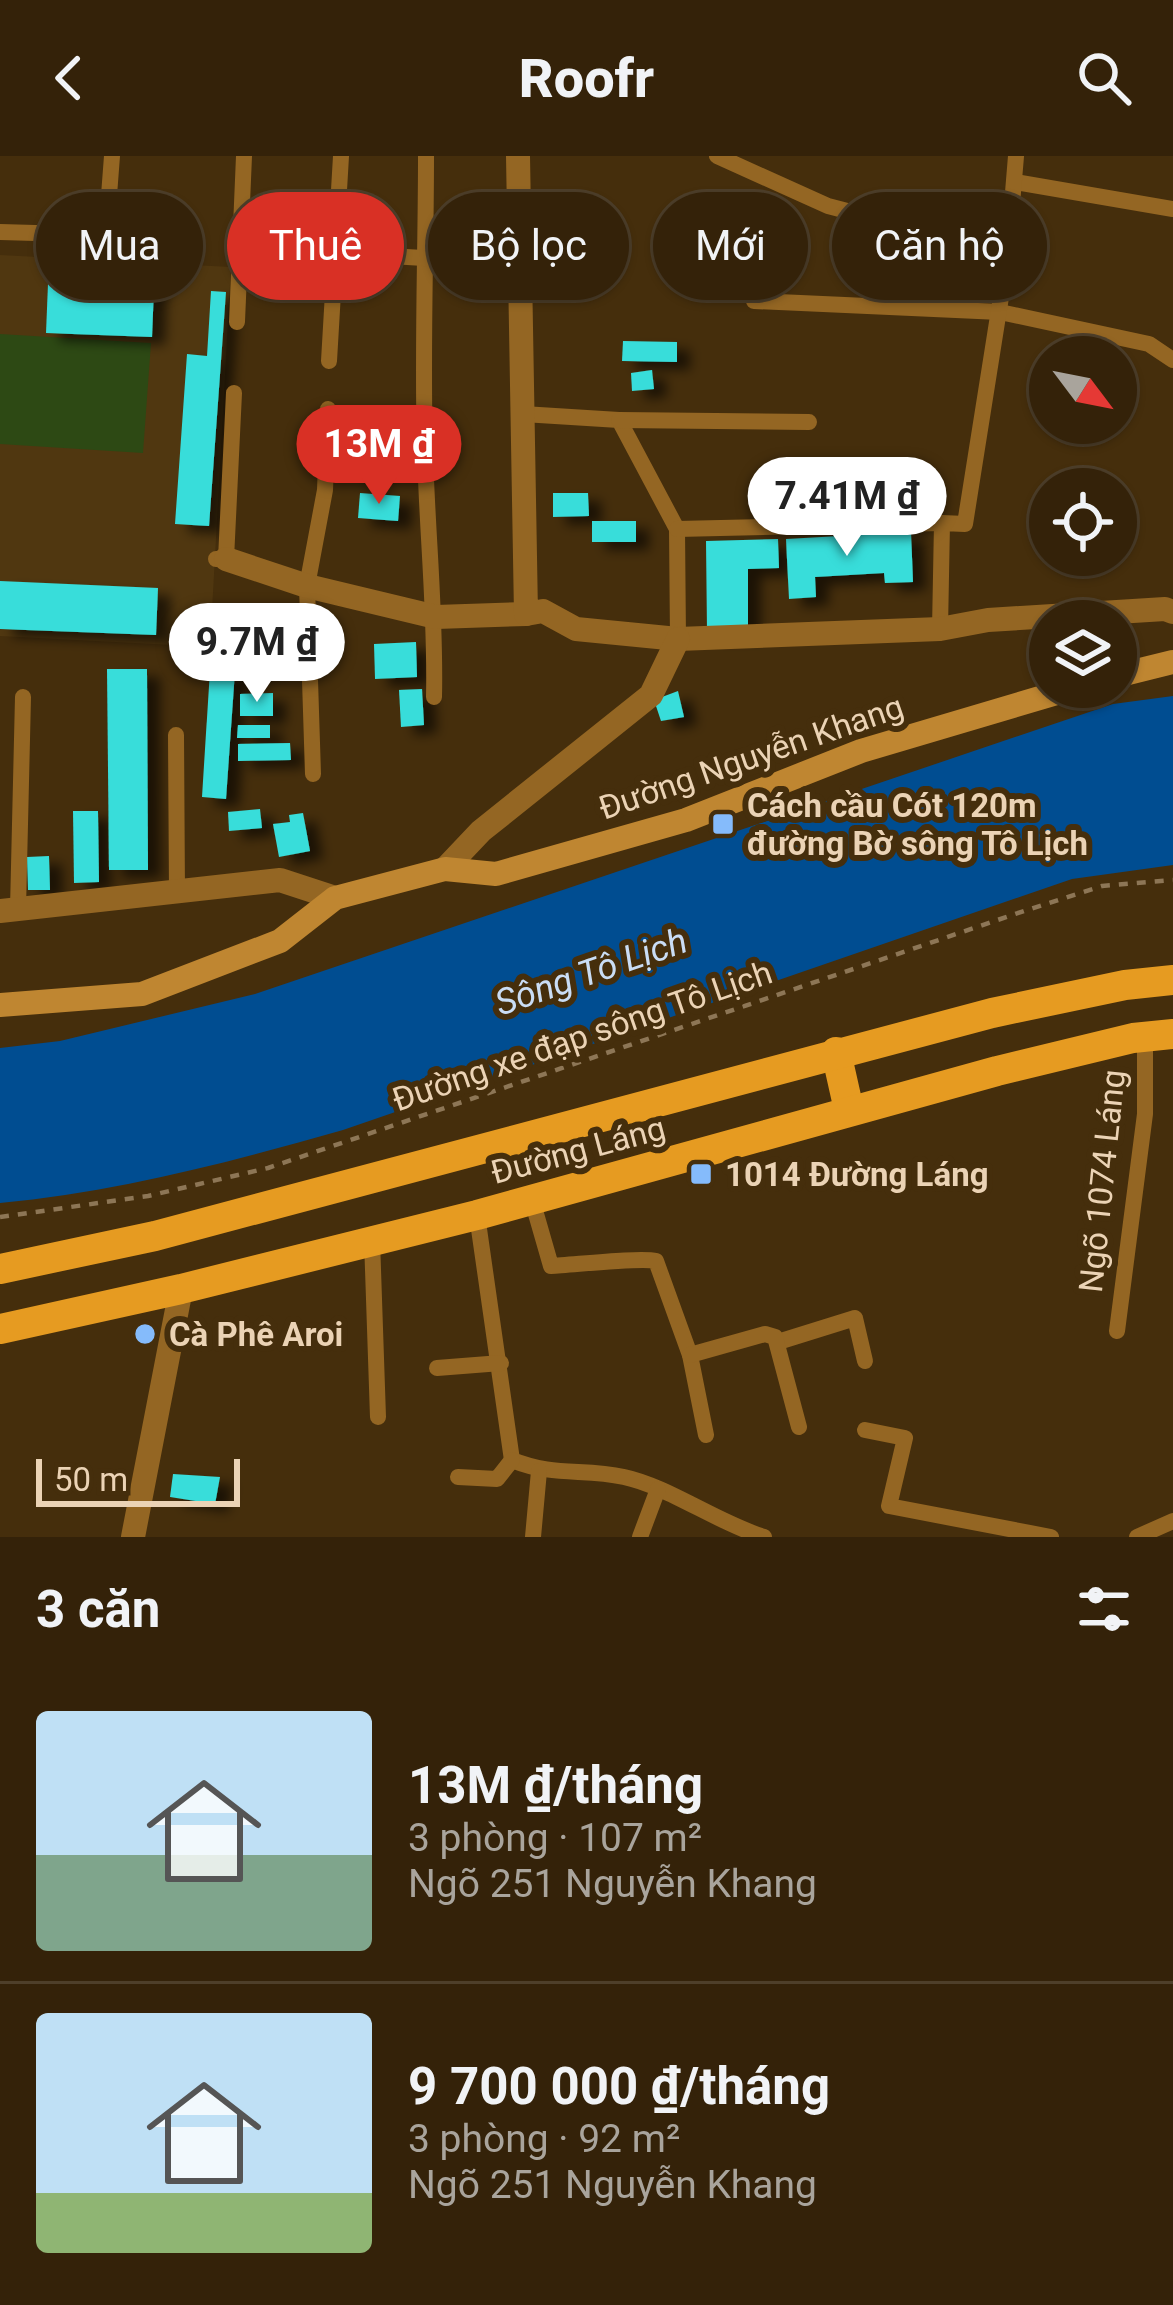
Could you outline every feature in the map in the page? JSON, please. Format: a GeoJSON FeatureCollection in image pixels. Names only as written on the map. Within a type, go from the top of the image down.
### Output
{"type":"FeatureCollection","features":[{"type":"Feature","properties":{"kind":"main road"},"geometry":{"type":"LineString","coordinates":[[1137,671],[1173,662]]}},
{"type":"Feature","properties":{"kind":"main road","name":"Đường Nguyễn Khang"},"geometry":{"type":"LineString","coordinates":[[0,1005],[142,994],[280,941],[334,898],[445,869],[496,874],[686,820],[861,752],[1029,701]]}},
{"type":"Feature","properties":{"kind":"main road","name":"Đường Láng"},"geometry":{"type":"LineString","coordinates":[[0,1269],[154,1236],[1014,1008],[1173,980]]}},
{"type":"Feature","properties":{"kind":"main road","name":"Đường Láng"},"geometry":{"type":"LineString","coordinates":[[0,1329],[477,1215],[850,1110],[1159,1035]]}},
{"type":"Feature","properties":{"kind":"main road"},"geometry":{"type":"LineString","coordinates":[[836,1052],[850,1110]]}},
{"type":"Feature","properties":{"kind":"street"},"geometry":{"type":"LineString","coordinates":[[518,156],[519,192]]}},
{"type":"Feature","properties":{"kind":"street"},"geometry":{"type":"LineString","coordinates":[[521,300],[526,614]]}},
{"type":"Feature","properties":{"kind":"street"},"geometry":{"type":"LineString","coordinates":[[220,559],[436,617],[543,611],[575,629],[678,639],[940,629],[988,620],[1165,609],[1173,613]]}},
{"type":"Feature","properties":{"kind":"street","name":"Đường Nguyễn Khang"},"geometry":{"type":"LineString","coordinates":[[445,869],[481,831],[651,695],[678,639]]}},
{"type":"Feature","properties":{"kind":"street"},"geometry":{"type":"LineString","coordinates":[[9,910],[280,880],[334,898]]}},
{"type":"Feature","properties":{"kind":"street"},"geometry":{"type":"LineString","coordinates":[[133,1537],[181,1289]]}},
{"type":"Feature","properties":{"kind":"lane"},"geometry":{"type":"LineString","coordinates":[[0,232],[106,235],[112,156]]}},
{"type":"Feature","properties":{"kind":"lane"},"geometry":{"type":"LineString","coordinates":[[243,192],[244,156]]}},
{"type":"Feature","properties":{"kind":"lane"},"geometry":{"type":"LineString","coordinates":[[340,192],[341,156]]}},
{"type":"Feature","properties":{"kind":"lane"},"geometry":{"type":"LineString","coordinates":[[426,156],[422,260],[425,450],[436,617],[434,698]]}},
{"type":"Feature","properties":{"kind":"lane"},"geometry":{"type":"LineString","coordinates":[[717,156],[832,207]]}},
{"type":"Feature","properties":{"kind":"lane"},"geometry":{"type":"LineString","coordinates":[[1014,192],[1016,156]]}},
{"type":"Feature","properties":{"kind":"lane"},"geometry":{"type":"LineString","coordinates":[[1015,182],[1173,209]]}},
{"type":"Feature","properties":{"kind":"lane"},"geometry":{"type":"LineString","coordinates":[[404,259],[428,260]]}},
{"type":"Feature","properties":{"kind":"lane"},"geometry":{"type":"LineString","coordinates":[[237,322],[238,300]]}},
{"type":"Feature","properties":{"kind":"lane"},"geometry":{"type":"LineString","coordinates":[[329,361],[334,300]]}},
{"type":"Feature","properties":{"kind":"lane"},"geometry":{"type":"LineString","coordinates":[[677,529],[965,524],[1002,300]]}},
{"type":"Feature","properties":{"kind":"lane"},"geometry":{"type":"LineString","coordinates":[[754,301],[1000,312],[1149,344],[1173,360]]}},
{"type":"Feature","properties":{"kind":"lane"},"geometry":{"type":"LineString","coordinates":[[220,559],[234,393]]}},
{"type":"Feature","properties":{"kind":"lane"},"geometry":{"type":"LineString","coordinates":[[313,774],[307,586],[325,490],[328,409]]}},
{"type":"Feature","properties":{"kind":"lane"},"geometry":{"type":"LineString","coordinates":[[523,414],[809,422]]}},
{"type":"Feature","properties":{"kind":"lane"},"geometry":{"type":"LineString","coordinates":[[620,420],[677,529],[678,639]]}},
{"type":"Feature","properties":{"kind":"lane"},"geometry":{"type":"LineString","coordinates":[[940,629],[942,523]]}},
{"type":"Feature","properties":{"kind":"lane"},"geometry":{"type":"LineString","coordinates":[[9,910],[23,697]]}},
{"type":"Feature","properties":{"kind":"lane"},"geometry":{"type":"LineString","coordinates":[[176,735],[177,892]]}},
{"type":"Feature","properties":{"kind":"lane","name":"Ngõ 1074 Láng"},"geometry":{"type":"LineString","coordinates":[[1117,1331],[1159,1035]]}},
{"type":"Feature","properties":{"kind":"lane"},"geometry":{"type":"LineString","coordinates":[[532,1200],[551,1266],[644,1258],[656,1262],[690,1355],[706,1435]]}},
{"type":"Feature","properties":{"kind":"lane"},"geometry":{"type":"LineString","coordinates":[[458,1477],[497,1479],[512,1460],[477,1215]]}},
{"type":"Feature","properties":{"kind":"lane"},"geometry":{"type":"LineString","coordinates":[[372,1240],[378,1417]]}},
{"type":"Feature","properties":{"kind":"lane"},"geometry":{"type":"LineString","coordinates":[[778,1342],[855,1318],[865,1361]]}},
{"type":"Feature","properties":{"kind":"lane"},"geometry":{"type":"LineString","coordinates":[[690,1355],[765,1334],[778,1342],[799,1427]]}},
{"type":"Feature","properties":{"kind":"lane"},"geometry":{"type":"LineString","coordinates":[[437,1368],[501,1364]]}},
{"type":"Feature","properties":{"kind":"lane"},"geometry":{"type":"LineString","coordinates":[[865,1430],[905,1438],[890,1506],[1051,1537]]}},
{"type":"Feature","properties":{"kind":"lane"},"geometry":{"type":"LineString","coordinates":[[512,1460],[539,1471],[623,1477],[764,1537]]}},
{"type":"Feature","properties":{"kind":"lane"},"geometry":{"type":"LineString","coordinates":[[532,1537],[539,1471]]}},
{"type":"Feature","properties":{"kind":"lane"},"geometry":{"type":"LineString","coordinates":[[645,1536],[662,1492]]}},
{"type":"Feature","properties":{"kind":"lane"},"geometry":{"type":"LineString","coordinates":[[1137,1537],[1173,1521]]}},
{"type":"Feature","properties":{"kind":"path","name":"Đường xe đạp sông Tô Lịch"},"geometry":{"type":"LineString","coordinates":[[0,1217],[148,1196],[268,1168],[1063,898],[1102,886],[1173,880]]}},
{"type":"Feature","properties":{"kind":"shaded area"},"geometry":{"type":"Polygon","coordinates":[[[0,255],[36,257],[36,300],[203,300],[203,266],[227,267],[229,300],[210,647],[0,636],[0,255]]]}},
{"type":"Feature","properties":{"kind":"green space"},"geometry":{"type":"Polygon","coordinates":[[[0,334],[151,343],[143,453],[0,444],[0,334]]]}},
{"type":"Feature","properties":{"kind":"water","name":"Sông Tô Lịch"},"geometry":{"type":"Polygon","coordinates":[[[1173,696],[1173,865],[1072,879],[343,1130],[131,1184],[0,1203],[0,1048],[60,1041],[255,994],[1101,708],[1137,708],[1137,701],[1173,696]]]}},
{"type":"Feature","properties":{"kind":"building"},"geometry":{"type":"Polygon","coordinates":[[[211,291],[226,292],[209,526],[175,524],[187,354],[207,356],[211,291]]]}},
{"type":"Feature","properties":{"kind":"building"},"geometry":{"type":"Polygon","coordinates":[[[47,300],[154,300],[152,337],[46,333],[47,300]]]}},
{"type":"Feature","properties":{"kind":"building"},"geometry":{"type":"Polygon","coordinates":[[[623,341],[677,342],[677,362],[622,361],[623,341]]]}},
{"type":"Feature","properties":{"kind":"building"},"geometry":{"type":"Polygon","coordinates":[[[652,370],[654,389],[632,391],[631,373],[652,370]]]}},
{"type":"Feature","properties":{"kind":"building"},"geometry":{"type":"Polygon","coordinates":[[[360,493],[400,496],[398,521],[358,518],[360,493]]]}},
{"type":"Feature","properties":{"kind":"building"},"geometry":{"type":"Polygon","coordinates":[[[553,493],[588,493],[589,516],[553,517],[553,493]]]}},
{"type":"Feature","properties":{"kind":"building"},"geometry":{"type":"Polygon","coordinates":[[[592,521],[636,521],[636,542],[592,542],[592,521]]]}},
{"type":"Feature","properties":{"kind":"building"},"geometry":{"type":"Polygon","coordinates":[[[911,532],[913,582],[885,583],[884,573],[815,577],[816,597],[789,599],[786,539],[911,532]]]}},
{"type":"Feature","properties":{"kind":"building"},"geometry":{"type":"Polygon","coordinates":[[[778,539],[779,568],[748,569],[748,631],[707,632],[706,541],[778,539]]]}},
{"type":"Feature","properties":{"kind":"building"},"geometry":{"type":"Polygon","coordinates":[[[0,581],[158,588],[156,635],[0,629],[0,581]]]}},
{"type":"Feature","properties":{"kind":"building"},"geometry":{"type":"Polygon","coordinates":[[[416,642],[417,677],[375,679],[374,644],[416,642]]]}},
{"type":"Feature","properties":{"kind":"building"},"geometry":{"type":"Polygon","coordinates":[[[229,652],[273,654],[273,668],[229,665],[229,652]]]}},
{"type":"Feature","properties":{"kind":"building"},"geometry":{"type":"Polygon","coordinates":[[[107,669],[147,669],[148,870],[109,870],[107,669]]]}},
{"type":"Feature","properties":{"kind":"building"},"geometry":{"type":"Polygon","coordinates":[[[210,670],[235,671],[226,799],[202,797],[210,670]]]}},
{"type":"Feature","properties":{"kind":"building"},"geometry":{"type":"Polygon","coordinates":[[[422,689],[424,725],[401,727],[399,690],[422,689]]]}},
{"type":"Feature","properties":{"kind":"building"},"geometry":{"type":"Polygon","coordinates":[[[678,691],[684,717],[661,721],[654,700],[678,691]]]}},
{"type":"Feature","properties":{"kind":"building"},"geometry":{"type":"Polygon","coordinates":[[[273,693],[273,716],[240,716],[240,694],[273,693]]]}},
{"type":"Feature","properties":{"kind":"building"},"geometry":{"type":"Polygon","coordinates":[[[238,725],[270,725],[270,738],[237,738],[238,725]]]}},
{"type":"Feature","properties":{"kind":"building"},"geometry":{"type":"Polygon","coordinates":[[[290,743],[291,760],[238,761],[238,744],[290,743]]]}},
{"type":"Feature","properties":{"kind":"building"},"geometry":{"type":"Polygon","coordinates":[[[260,809],[262,828],[229,831],[228,812],[260,809]]]}},
{"type":"Feature","properties":{"kind":"building"},"geometry":{"type":"Polygon","coordinates":[[[73,811],[98,811],[99,882],[74,883],[73,811]]]}},
{"type":"Feature","properties":{"kind":"building"},"geometry":{"type":"Polygon","coordinates":[[[303,813],[310,851],[279,857],[273,824],[290,822],[289,815],[303,813]]]}},
{"type":"Feature","properties":{"kind":"building"},"geometry":{"type":"Polygon","coordinates":[[[49,856],[50,890],[28,890],[27,857],[49,856]]]}},
{"type":"Feature","properties":{"kind":"building"},"geometry":{"type":"Polygon","coordinates":[[[173,1474],[220,1477],[215,1504],[170,1497],[173,1474]]]}},
{"type":"Feature","properties":{"kind":"place","name":"Cách cầu Cót 120m đường Bờ sông Tô Lịch"},"geometry":{"type":"Point","coordinates":[723,824]}},
{"type":"Feature","properties":{"kind":"place","name":"1014 Đường Láng"},"geometry":{"type":"Point","coordinates":[701,1174]}},
{"type":"Feature","properties":{"kind":"place","name":"Cà Phê Aroi"},"geometry":{"type":"Point","coordinates":[145,1334]}}]}
